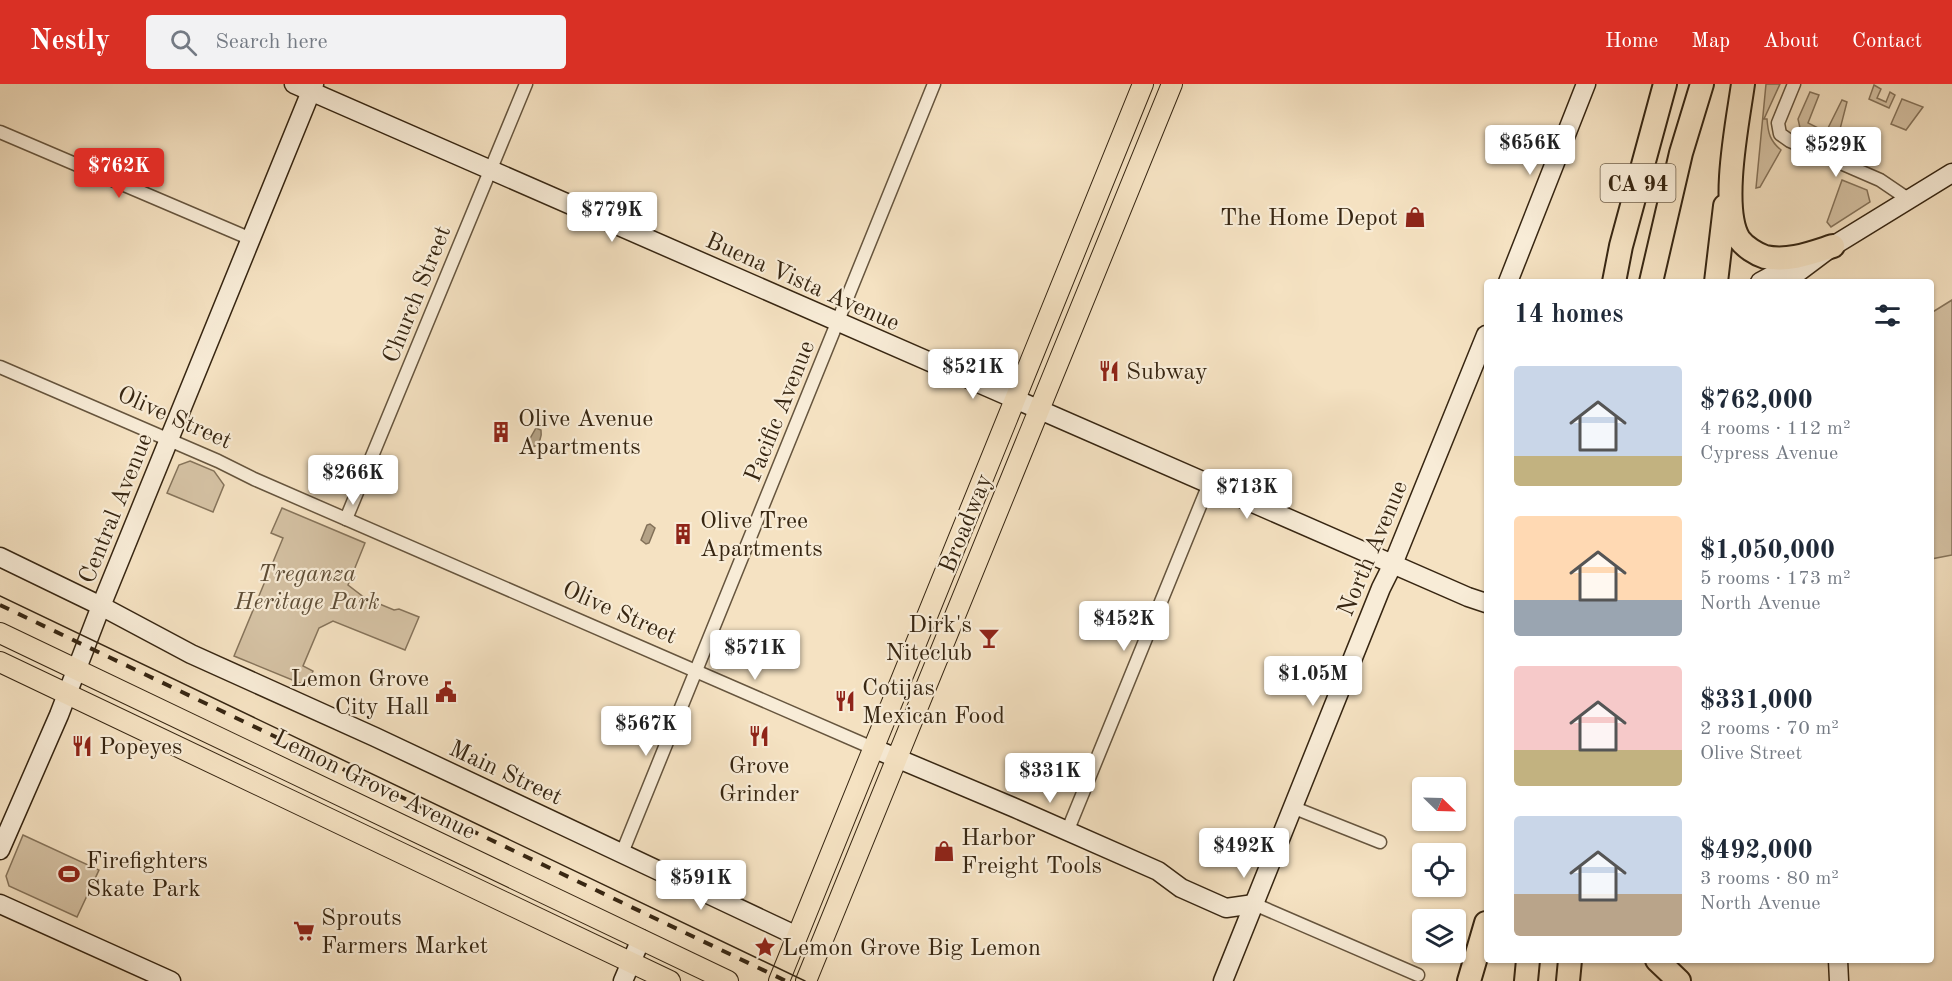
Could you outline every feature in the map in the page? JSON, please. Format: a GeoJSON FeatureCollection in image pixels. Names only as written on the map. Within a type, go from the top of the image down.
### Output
{"type":"FeatureCollection","features":[{"type":"Feature","properties":{"kind":"highway","name":"CA 94"},"geometry":{"type":"LineString","coordinates":[[1615,279],[1621,246],[1665,84]]}},
{"type":"Feature","properties":{"kind":"highway","name":"CA 94"},"geometry":{"type":"LineString","coordinates":[[1652,279],[1681,153],[1702,84]]}},
{"type":"Feature","properties":{"kind":"highway"},"geometry":{"type":"LineString","coordinates":[[1716,279],[1743,84]]}},
{"type":"Feature","properties":{"kind":"highway"},"geometry":{"type":"LineString","coordinates":[[1732,161],[1733,223],[1739,239],[1750,250],[1764,256],[1782,258],[1803,256],[1833,246]]}},
{"type":"Feature","properties":{"kind":"highway"},"geometry":{"type":"LineString","coordinates":[[1469,981],[1484,931]]}},
{"type":"Feature","properties":{"kind":"highway"},"geometry":{"type":"LineString","coordinates":[[1526,981],[1528,963]]}},
{"type":"Feature","properties":{"kind":"highway"},"geometry":{"type":"LineString","coordinates":[[1568,981],[1570,963]]}},
{"type":"Feature","properties":{"kind":"highway"},"geometry":{"type":"LineString","coordinates":[[1660,963],[1678,981]]}},
{"type":"Feature","properties":{"kind":"main road","name":"Broadway"},"geometry":{"type":"LineString","coordinates":[[779,981],[1143,84]]}},
{"type":"Feature","properties":{"kind":"main road","name":"Broadway"},"geometry":{"type":"LineString","coordinates":[[806,981],[1172,84]]}},
{"type":"Feature","properties":{"kind":"main road","name":"Lemon Grove Avenue"},"geometry":{"type":"LineString","coordinates":[[0,633],[728,981]]}},
{"type":"Feature","properties":{"kind":"main road","name":"Lemon Grove Avenue"},"geometry":{"type":"LineString","coordinates":[[0,662],[670,981]]}},
{"type":"Feature","properties":{"kind":"street","name":"Buena Vista Avenue"},"geometry":{"type":"LineString","coordinates":[[294,84],[313,88],[490,170],[1484,602]]}},
{"type":"Feature","properties":{"kind":"street","name":"Church Street"},"geometry":{"type":"LineString","coordinates":[[346,519],[526,84]]}},
{"type":"Feature","properties":{"kind":"street","name":"Pacific Avenue"},"geometry":{"type":"LineString","coordinates":[[622,853],[934,84]]}},
{"type":"Feature","properties":{"kind":"street"},"geometry":{"type":"LineString","coordinates":[[1509,279],[1586,84]]}},
{"type":"Feature","properties":{"kind":"street"},"geometry":{"type":"LineString","coordinates":[[1794,84],[1778,123],[1780,134],[1790,141],[1880,180],[1908,199]]}},
{"type":"Feature","properties":{"kind":"street","name":"Central Avenue"},"geometry":{"type":"LineString","coordinates":[[0,850],[59,715],[101,606],[313,88]]}},
{"type":"Feature","properties":{"kind":"street"},"geometry":{"type":"LineString","coordinates":[[0,132],[251,239]]}},
{"type":"Feature","properties":{"kind":"street"},"geometry":{"type":"LineString","coordinates":[[1789,279],[1833,246],[1952,173]]}},
{"type":"Feature","properties":{"kind":"street"},"geometry":{"type":"LineString","coordinates":[[1765,279],[1787,266],[1833,246]]}},
{"type":"Feature","properties":{"kind":"street","name":"North Avenue"},"geometry":{"type":"LineString","coordinates":[[1223,981],[1484,340]]}},
{"type":"Feature","properties":{"kind":"street","name":"Olive Street"},"geometry":{"type":"LineString","coordinates":[[0,367],[606,633],[1015,808],[1158,872],[1181,888],[1226,908],[1254,904],[1418,975]]}},
{"type":"Feature","properties":{"kind":"street"},"geometry":{"type":"LineString","coordinates":[[1067,832],[1209,484]]}},
{"type":"Feature","properties":{"kind":"street","name":"Main Street"},"geometry":{"type":"LineString","coordinates":[[0,557],[101,606],[191,654],[275,691],[797,936]]}},
{"type":"Feature","properties":{"kind":"street"},"geometry":{"type":"LineString","coordinates":[[1292,807],[1380,843]]}},
{"type":"Feature","properties":{"kind":"street"},"geometry":{"type":"LineString","coordinates":[[0,904],[171,981]]}},
{"type":"Feature","properties":{"kind":"street"},"geometry":{"type":"LineString","coordinates":[[622,981],[641,939]]}},
{"type":"Feature","properties":{"kind":"street"},"geometry":{"type":"LineString","coordinates":[[1838,963],[1839,981]]}},
{"type":"Feature","properties":{"kind":"green space"},"geometry":{"type":"Polygon","coordinates":[[[1766,84],[1780,84],[1764,119],[1767,119],[1772,140],[1781,150],[1760,187],[1756,188],[1766,84]]]}},
{"type":"Feature","properties":{"kind":"green space"},"geometry":{"type":"Polygon","coordinates":[[[1874,85],[1881,89],[1877,98],[1886,102],[1890,92],[1895,95],[1889,108],[1869,99],[1874,85]]]}},
{"type":"Feature","properties":{"kind":"green space"},"geometry":{"type":"Polygon","coordinates":[[[1810,92],[1819,95],[1808,123],[1826,132],[1842,100],[1847,102],[1838,137],[1834,143],[1800,128],[1798,119],[1810,92]]]}},
{"type":"Feature","properties":{"kind":"green space"},"geometry":{"type":"Polygon","coordinates":[[[1902,99],[1923,107],[1906,130],[1891,124],[1902,99]]]}},
{"type":"Feature","properties":{"kind":"green space"},"geometry":{"type":"Polygon","coordinates":[[[1842,180],[1867,190],[1870,202],[1831,227],[1827,222],[1842,180]]]}},
{"type":"Feature","properties":{"kind":"green space"},"geometry":{"type":"Polygon","coordinates":[[[1952,300],[1952,555],[1934,558],[1934,311],[1952,300]]]}},
{"type":"Feature","properties":{"kind":"green space"},"geometry":{"type":"Polygon","coordinates":[[[190,461],[214,471],[224,485],[213,512],[167,493],[179,465],[190,461]]]}},
{"type":"Feature","properties":{"kind":"green space","name":"Treganza Heritage Park"},"geometry":{"type":"Polygon","coordinates":[[[282,508],[365,543],[348,585],[365,598],[419,617],[405,650],[333,621],[319,628],[303,666],[313,671],[307,686],[234,656],[283,538],[271,533],[282,508]]]}},
{"type":"Feature","properties":{"kind":"green space"},"geometry":{"type":"Polygon","coordinates":[[[23,835],[99,870],[77,917],[9,886],[6,876],[23,835]]]}},
{"type":"Feature","properties":{"kind":"shaded area"},"geometry":{"type":"Polygon","coordinates":[[[536,428],[541,430],[541,435],[539,442],[533,447],[528,442],[536,428]]]}},
{"type":"Feature","properties":{"kind":"shaded area"},"geometry":{"type":"Polygon","coordinates":[[[650,524],[655,528],[649,543],[646,544],[641,540],[647,525],[650,524]]]}},
{"type":"Feature","properties":{"kind":"tram line"},"geometry":{"type":"LineString","coordinates":[[0,596],[805,981]]}},
{"type":"Feature","properties":{"kind":"railway"},"geometry":{"type":"LineString","coordinates":[[0,605],[786,981]]}},
{"type":"Feature","properties":{"kind":"place","name":"The Home Depot"},"geometry":{"type":"Point","coordinates":[1415,217]}},
{"type":"Feature","properties":{"kind":"place","name":"Subway"},"geometry":{"type":"Point","coordinates":[1109,371]}},
{"type":"Feature","properties":{"kind":"place","name":"Olive Avenue Apartments"},"geometry":{"type":"Point","coordinates":[501,432]}},
{"type":"Feature","properties":{"kind":"place","name":"Olive Tree Apartments"},"geometry":{"type":"Point","coordinates":[683,534]}},
{"type":"Feature","properties":{"kind":"place","name":"Dirk's Niteclub"},"geometry":{"type":"Point","coordinates":[989,638]}},
{"type":"Feature","properties":{"kind":"place","name":"Lemon Grove City Hall"},"geometry":{"type":"Point","coordinates":[446,692]}},
{"type":"Feature","properties":{"kind":"place","name":"Cotijas Mexican Food"},"geometry":{"type":"Point","coordinates":[845,701]}},
{"type":"Feature","properties":{"kind":"place","name":"Grove Grinder"},"geometry":{"type":"Point","coordinates":[759,736]}},
{"type":"Feature","properties":{"kind":"place","name":"Popeyes"},"geometry":{"type":"Point","coordinates":[82,746]}},
{"type":"Feature","properties":{"kind":"place","name":"Harbor Freight Tools"},"geometry":{"type":"Point","coordinates":[944,851]}},
{"type":"Feature","properties":{"kind":"place","name":"Firefighters Skate Park"},"geometry":{"type":"Point","coordinates":[69,874]}},
{"type":"Feature","properties":{"kind":"place","name":"Sprouts Farmers Market"},"geometry":{"type":"Point","coordinates":[304,931]}},
{"type":"Feature","properties":{"kind":"place","name":"Lemon Grove Big Lemon"},"geometry":{"type":"Point","coordinates":[765,947]}}]}
